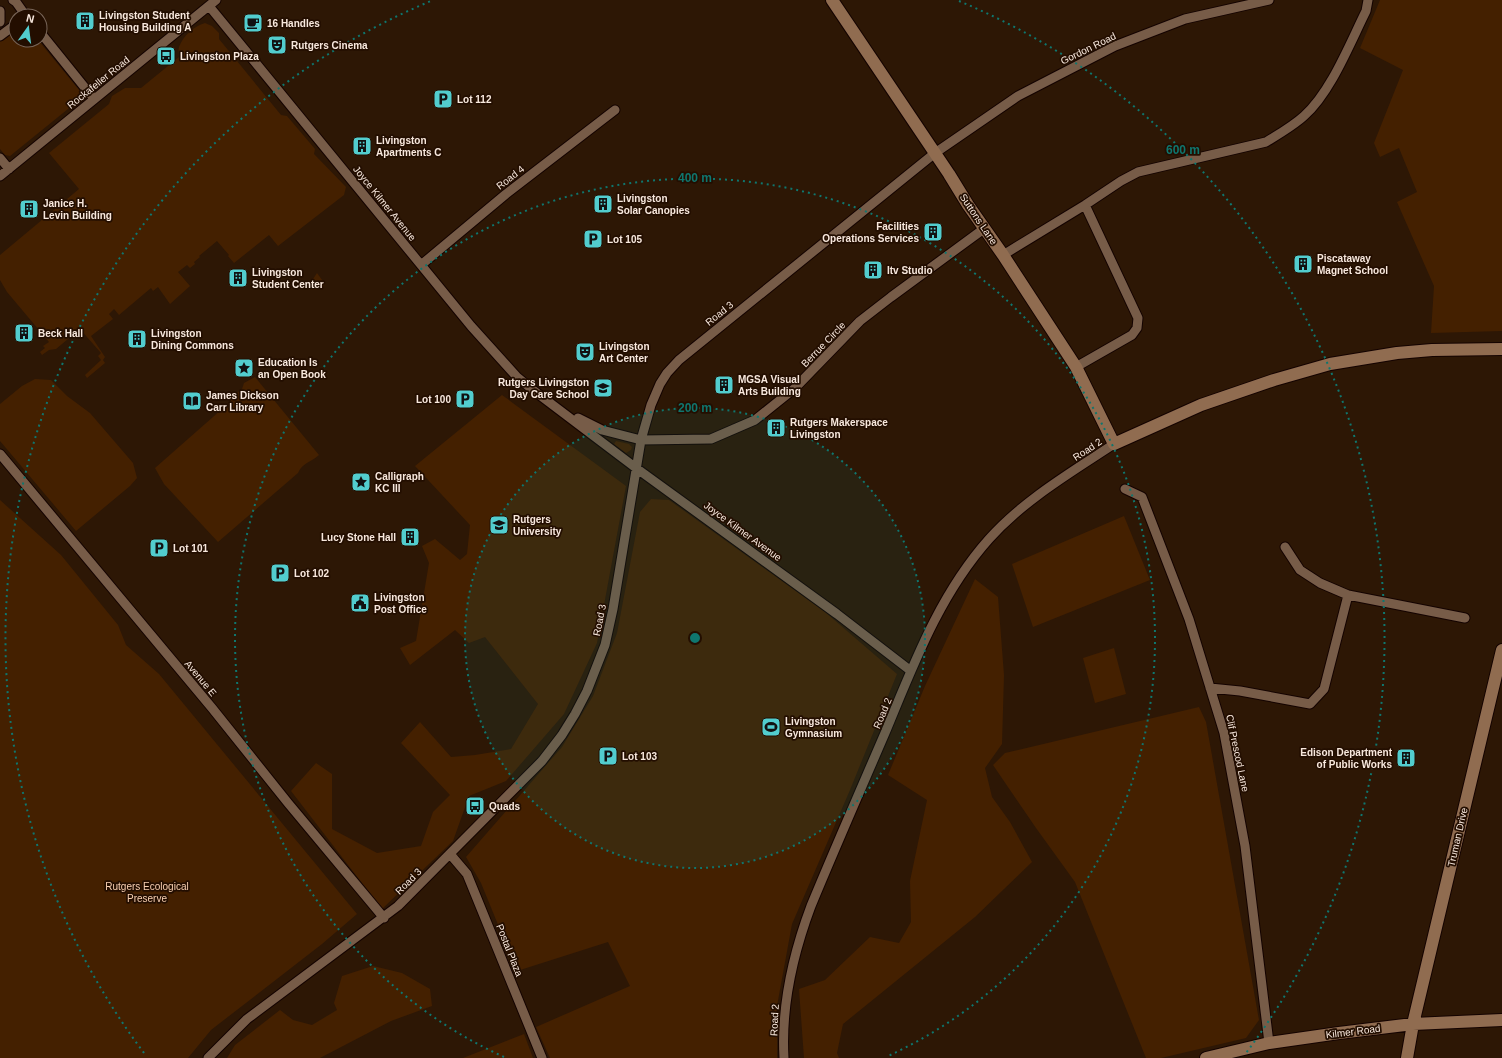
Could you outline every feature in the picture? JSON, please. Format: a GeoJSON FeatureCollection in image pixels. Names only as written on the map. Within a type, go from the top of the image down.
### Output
{"type":"FeatureCollection","features":[{"type":"Feature","properties":{"kind":"street"},"geometry":{"type":"LineString","coordinates":[[13,0],[20,8]]}},
{"type":"Feature","properties":{"kind":"street","name":"Suttons Lane"},"geometry":{"type":"LineString","coordinates":[[832,0],[1003,255],[1076,367],[1114,444]]}},
{"type":"Feature","properties":{"kind":"street","name":"Gordon Road"},"geometry":{"type":"LineString","coordinates":[[935,153],[1018,96],[1115,46],[1185,19],[1269,0]]}},
{"type":"Feature","properties":{"kind":"street"},"geometry":{"type":"LineString","coordinates":[[1003,255],[1085,205],[1121,181],[1138,172],[1266,142],[1284,131],[1304,116],[1318,100],[1332,78],[1366,11],[1368,0]]}},
{"type":"Feature","properties":{"kind":"street","name":"Rockafeller Road"},"geometry":{"type":"LineString","coordinates":[[0,176],[212,3]]}},
{"type":"Feature","properties":{"kind":"street","name":"Joyce Kilmer Avenue"},"geometry":{"type":"LineString","coordinates":[[212,3],[470,326],[501,360],[528,385],[636,468],[831,609],[911,672]]}},
{"type":"Feature","properties":{"kind":"street"},"geometry":{"type":"LineString","coordinates":[[0,11],[0,22]]}},
{"type":"Feature","properties":{"kind":"street"},"geometry":{"type":"LineString","coordinates":[[48,42],[94,99]]}},
{"type":"Feature","properties":{"kind":"street","name":"Road 4"},"geometry":{"type":"LineString","coordinates":[[421,265],[506,194],[615,110]]}},
{"type":"Feature","properties":{"kind":"street","name":"Road 3"},"geometry":{"type":"LineString","coordinates":[[208,1058],[247,1019],[384,918],[398,906],[553,748],[587,691],[605,645],[613,609],[641,440],[651,405],[660,384],[667,373],[679,360],[935,153]]}},
{"type":"Feature","properties":{"kind":"street"},"geometry":{"type":"LineString","coordinates":[[0,158],[9,169]]}},
{"type":"Feature","properties":{"kind":"street"},"geometry":{"type":"LineString","coordinates":[[1076,367],[1132,335],[1138,328],[1138,318],[1085,205]]}},
{"type":"Feature","properties":{"kind":"street","name":"Berrue Circle"},"geometry":{"type":"LineString","coordinates":[[641,440],[711,439],[755,420],[795,388],[860,321],[984,228]]}},
{"type":"Feature","properties":{"kind":"street"},"geometry":{"type":"LineString","coordinates":[[1114,444],[1201,405],[1274,380],[1330,364],[1400,353],[1432,350],[1502,349]]}},
{"type":"Feature","properties":{"kind":"street","name":"Joyce Kilmer Avenue"},"geometry":{"type":"LineString","coordinates":[[561,410],[602,430],[641,440]]}},
{"type":"Feature","properties":{"kind":"street","name":"Road 2"},"geometry":{"type":"LineString","coordinates":[[784,1058],[784,1024],[786,1003],[793,960],[800,934],[823,876],[911,672],[948,594],[968,565],[989,539],[1012,515],[1036,495],[1114,444]]}},
{"type":"Feature","properties":{"kind":"street","name":"Avenue E"},"geometry":{"type":"LineString","coordinates":[[0,454],[212,708],[288,803],[384,918]]}},
{"type":"Feature","properties":{"kind":"street","name":"Clif Prescod Lane"},"geometry":{"type":"LineString","coordinates":[[1125,489],[1142,497],[1190,619],[1224,733],[1245,846],[1270,1043]]}},
{"type":"Feature","properties":{"kind":"street"},"geometry":{"type":"LineString","coordinates":[[1285,547],[1300,570],[1320,583],[1348,595],[1465,618]]}},
{"type":"Feature","properties":{"kind":"street"},"geometry":{"type":"LineString","coordinates":[[1210,688],[1240,691],[1310,704],[1324,688],[1348,595]]}},
{"type":"Feature","properties":{"kind":"street","name":"Truman Drive"},"geometry":{"type":"LineString","coordinates":[[1407,1058],[1413,1024],[1502,650]]}},
{"type":"Feature","properties":{"kind":"street","name":"Postal Plaza"},"geometry":{"type":"LineString","coordinates":[[450,854],[467,874],[542,1058]]}},
{"type":"Feature","properties":{"kind":"street","name":"Kilmer Road"},"geometry":{"type":"LineString","coordinates":[[1206,1058],[1270,1043],[1339,1033],[1413,1024],[1502,1020]]}},
{"type":"Feature","properties":{"kind":"green space"},"geometry":{"type":"Polygon","coordinates":[[[1380,0],[1502,0],[1502,331],[1431,333],[1434,286],[1397,202],[1417,192],[1399,148],[1380,157],[1374,143],[1403,70],[1360,48],[1380,0]]]}},
{"type":"Feature","properties":{"kind":"green space"},"geometry":{"type":"Polygon","coordinates":[[[205,23],[212,26],[219,33],[219,39],[281,115],[287,116],[315,149],[314,154],[346,187],[344,195],[278,246],[269,235],[234,263],[217,241],[199,256],[200,257],[194,262],[195,264],[190,268],[187,265],[178,272],[190,286],[170,304],[158,287],[153,291],[151,288],[119,315],[114,309],[109,314],[113,319],[91,336],[105,357],[103,360],[105,363],[87,378],[85,375],[101,360],[98,356],[101,353],[80,329],[56,349],[49,350],[42,355],[40,352],[45,348],[43,346],[49,342],[7,292],[0,280],[0,255],[79,189],[49,153],[109,104],[112,96],[125,88],[141,88],[179,57],[179,48],[186,35],[193,29],[205,23]]]}},
{"type":"Feature","properties":{"kind":"green space"},"geometry":{"type":"Polygon","coordinates":[[[8,35],[8,48],[45,48],[84,96],[10,156],[5,155],[0,149],[0,41],[8,35]]]}},
{"type":"Feature","properties":{"kind":"green space"},"geometry":{"type":"Polygon","coordinates":[[[317,273],[325,284],[320,289],[309,290],[307,288],[317,273]]]}},
{"type":"Feature","properties":{"kind":"green space"},"geometry":{"type":"Polygon","coordinates":[[[255,377],[319,455],[305,464],[298,473],[218,542],[164,484],[155,468],[230,402],[233,396],[242,389],[244,383],[255,377]]]}},
{"type":"Feature","properties":{"kind":"green space"},"geometry":{"type":"Polygon","coordinates":[[[35,379],[51,380],[67,396],[90,413],[133,463],[137,478],[130,486],[76,531],[0,441],[0,404],[22,386],[35,379]]]}},
{"type":"Feature","properties":{"kind":"green space"},"geometry":{"type":"Polygon","coordinates":[[[502,395],[626,486],[597,643],[564,714],[506,781],[469,796],[453,841],[382,909],[291,791],[316,763],[332,774],[332,829],[377,853],[421,846],[433,812],[450,795],[401,743],[420,722],[451,757],[511,749],[538,704],[485,637],[469,643],[455,630],[410,665],[400,648],[416,641],[429,563],[422,546],[435,539],[460,560],[467,554],[470,525],[415,466],[502,395]]]}},
{"type":"Feature","properties":{"kind":"green space"},"geometry":{"type":"Polygon","coordinates":[[[616,441],[629,444],[632,447],[631,450],[626,453],[614,444],[616,441]]]}},
{"type":"Feature","properties":{"kind":"green space"},"geometry":{"type":"Polygon","coordinates":[[[651,499],[669,500],[825,612],[897,674],[850,790],[792,924],[777,1006],[777,1058],[550,1058],[536,1027],[630,986],[608,942],[517,971],[481,883],[466,857],[562,747],[593,696],[617,633],[640,512],[651,499]]]}},
{"type":"Feature","properties":{"kind":"green space","name":"Rutgers Ecological Preserve"},"geometry":{"type":"Polygon","coordinates":[[[0,500],[61,555],[118,625],[126,645],[159,674],[357,914],[322,944],[211,1030],[188,1058],[0,1058],[0,500]]]}},
{"type":"Feature","properties":{"kind":"green space"},"geometry":{"type":"Polygon","coordinates":[[[1124,516],[1150,580],[1033,627],[1012,564],[1124,516]]]}},
{"type":"Feature","properties":{"kind":"green space"},"geometry":{"type":"Polygon","coordinates":[[[975,579],[998,597],[1004,675],[1002,744],[985,768],[992,797],[1010,822],[1032,862],[975,917],[843,1024],[837,1053],[839,1058],[804,1058],[799,989],[825,980],[870,937],[899,943],[911,922],[910,881],[927,800],[888,775],[925,686],[975,579]]]}},
{"type":"Feature","properties":{"kind":"green space"},"geometry":{"type":"Polygon","coordinates":[[[1114,648],[1126,694],[1095,703],[1083,658],[1114,648]]]}},
{"type":"Feature","properties":{"kind":"green space"},"geometry":{"type":"Polygon","coordinates":[[[1199,707],[1206,722],[1259,1020],[1246,1038],[1161,1058],[1146,1058],[1075,882],[993,765],[1005,753],[1199,707]]]}},
{"type":"Feature","properties":{"kind":"green space"},"geometry":{"type":"Polygon","coordinates":[[[373,966],[402,973],[430,989],[432,1006],[391,1021],[320,1058],[227,1058],[235,1045],[280,1010],[293,1020],[312,1025],[337,1010],[334,1003],[342,976],[373,966]]]}},
{"type":"Feature","properties":{"kind":"green space"},"geometry":{"type":"Polygon","coordinates":[[[524,1034],[533,1058],[463,1058],[524,1034]]]}},
{"type":"Feature","properties":{"kind":"place","name":"Livingston Student Housing Building A"},"geometry":{"type":"Point","coordinates":[85,21]}},
{"type":"Feature","properties":{"kind":"place","name":"16 Handles"},"geometry":{"type":"Point","coordinates":[253,23]}},
{"type":"Feature","properties":{"kind":"place","name":"Rutgers Cinema"},"geometry":{"type":"Point","coordinates":[277,45]}},
{"type":"Feature","properties":{"kind":"place","name":"Livingston Plaza"},"geometry":{"type":"Point","coordinates":[166,56]}},
{"type":"Feature","properties":{"kind":"place","name":"Lot 112"},"geometry":{"type":"Point","coordinates":[443,99]}},
{"type":"Feature","properties":{"kind":"place","name":"Livingston Apartments C"},"geometry":{"type":"Point","coordinates":[362,146]}},
{"type":"Feature","properties":{"kind":"place","name":"Livingston Solar Canopies"},"geometry":{"type":"Point","coordinates":[603,204]}},
{"type":"Feature","properties":{"kind":"place","name":"Janice H. Levin Building"},"geometry":{"type":"Point","coordinates":[29,209]}},
{"type":"Feature","properties":{"kind":"place","name":"Facilities Operations Services"},"geometry":{"type":"Point","coordinates":[933,232]}},
{"type":"Feature","properties":{"kind":"place","name":"Lot 105"},"geometry":{"type":"Point","coordinates":[593,239]}},
{"type":"Feature","properties":{"kind":"place","name":"Piscataway Magnet School"},"geometry":{"type":"Point","coordinates":[1303,264]}},
{"type":"Feature","properties":{"kind":"place","name":"Itv Studio"},"geometry":{"type":"Point","coordinates":[873,270]}},
{"type":"Feature","properties":{"kind":"place","name":"Livingston Student Center"},"geometry":{"type":"Point","coordinates":[238,278]}},
{"type":"Feature","properties":{"kind":"place","name":"Beck Hall"},"geometry":{"type":"Point","coordinates":[24,333]}},
{"type":"Feature","properties":{"kind":"place","name":"Livingston Dining Commons"},"geometry":{"type":"Point","coordinates":[137,339]}},
{"type":"Feature","properties":{"kind":"place","name":"Livingston Art Center"},"geometry":{"type":"Point","coordinates":[585,352]}},
{"type":"Feature","properties":{"kind":"place","name":"Education Is an Open Book"},"geometry":{"type":"Point","coordinates":[244,368]}},
{"type":"Feature","properties":{"kind":"place","name":"MGSA Visual Arts Building"},"geometry":{"type":"Point","coordinates":[724,385]}},
{"type":"Feature","properties":{"kind":"place","name":"Rutgers Livingston Day Care School"},"geometry":{"type":"Point","coordinates":[603,388]}},
{"type":"Feature","properties":{"kind":"place","name":"Lot 100"},"geometry":{"type":"Point","coordinates":[465,399]}},
{"type":"Feature","properties":{"kind":"place","name":"James Dickson Carr Library"},"geometry":{"type":"Point","coordinates":[192,401]}},
{"type":"Feature","properties":{"kind":"place","name":"Rutgers Makerspace Livingston"},"geometry":{"type":"Point","coordinates":[776,428]}},
{"type":"Feature","properties":{"kind":"place","name":"Calligraph KC III"},"geometry":{"type":"Point","coordinates":[361,482]}},
{"type":"Feature","properties":{"kind":"place","name":"Rutgers University"},"geometry":{"type":"Point","coordinates":[499,525]}},
{"type":"Feature","properties":{"kind":"place","name":"Lucy Stone Hall"},"geometry":{"type":"Point","coordinates":[410,537]}},
{"type":"Feature","properties":{"kind":"place","name":"Lot 101"},"geometry":{"type":"Point","coordinates":[159,548]}},
{"type":"Feature","properties":{"kind":"place","name":"Lot 102"},"geometry":{"type":"Point","coordinates":[280,573]}},
{"type":"Feature","properties":{"kind":"place","name":"Livingston Post Office"},"geometry":{"type":"Point","coordinates":[360,603]}},
{"type":"Feature","properties":{"kind":"place","name":"Livingston Gymnasium"},"geometry":{"type":"Point","coordinates":[771,727]}},
{"type":"Feature","properties":{"kind":"place","name":"Lot 103"},"geometry":{"type":"Point","coordinates":[608,756]}},
{"type":"Feature","properties":{"kind":"place","name":"Edison Department of Public Works"},"geometry":{"type":"Point","coordinates":[1406,758]}},
{"type":"Feature","properties":{"kind":"place","name":"Quads"},"geometry":{"type":"Point","coordinates":[475,806]}}]}
